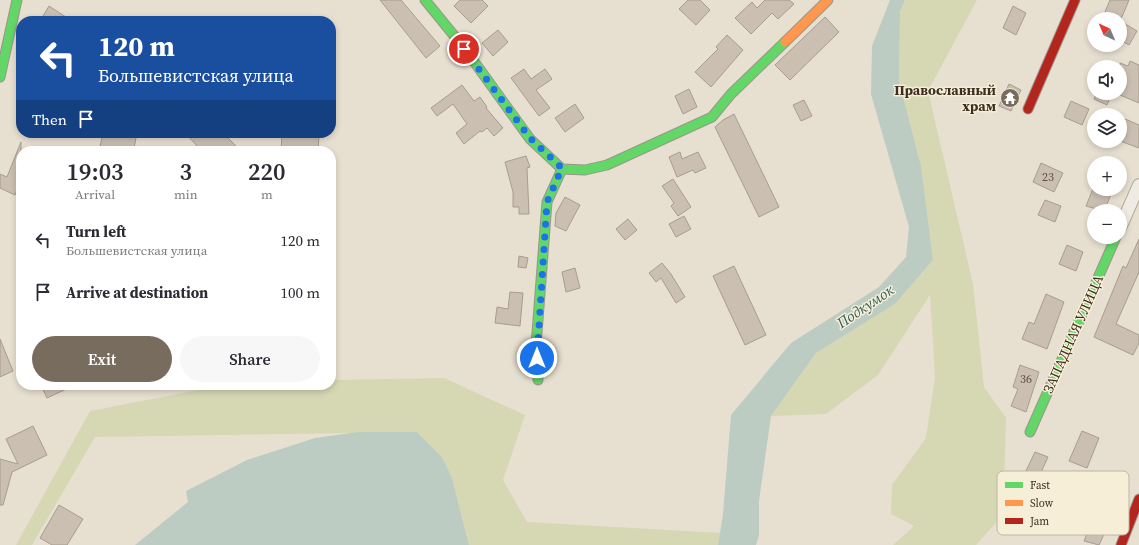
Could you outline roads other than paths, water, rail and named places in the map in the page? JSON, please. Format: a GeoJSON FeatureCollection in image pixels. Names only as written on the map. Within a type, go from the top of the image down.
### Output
{"type":"FeatureCollection","features":[{"type":"Feature","properties":{"kind":"street"},"geometry":{"type":"LineString","coordinates":[[0,77],[17,0]]}},
{"type":"Feature","properties":{"kind":"street"},"geometry":{"type":"LineString","coordinates":[[425,0],[464,49],[530,138],[562,168],[586,170],[607,165],[712,117],[731,94],[828,0]]}},
{"type":"Feature","properties":{"kind":"street"},"geometry":{"type":"LineString","coordinates":[[1028,109],[1076,0]]}},
{"type":"Feature","properties":{"kind":"street"},"geometry":{"type":"LineString","coordinates":[[538,380],[536,346],[547,202],[562,168]]}},
{"type":"Feature","properties":{"kind":"street"},"geometry":{"type":"LineString","coordinates":[[1127,212],[1139,185]]}},
{"type":"Feature","properties":{"kind":"street","name":"ЗАПАДНАЯ УЛИЦА"},"geometry":{"type":"LineString","coordinates":[[1030,432],[1113,244]]}},
{"type":"Feature","properties":{"kind":"street"},"geometry":{"type":"LineString","coordinates":[[1129,525],[1139,499]]}},
{"type":"Feature","properties":{"kind":"street"},"geometry":{"type":"LineString","coordinates":[[1121,545],[1125,535]]}},
{"type":"Feature","properties":{"kind":"water","name":"Подкумок"},"geometry":{"type":"Polygon","coordinates":[[[890,0],[905,0],[900,12],[899,81],[921,166],[933,260],[895,304],[816,353],[771,416],[759,501],[759,535],[756,545],[718,545],[723,514],[731,415],[791,343],[879,287],[906,257],[909,227],[871,94],[872,46],[890,0]]]}},
{"type":"Feature","properties":{"kind":"water"},"geometry":{"type":"Polygon","coordinates":[[[358,432],[417,432],[442,457],[452,478],[469,545],[135,545],[188,502],[186,491],[247,460],[315,438],[358,432]]]}},
{"type":"Feature","properties":{"kind":"place","name":"Православный храм"},"geometry":{"type":"Point","coordinates":[1010,98]}}]}
